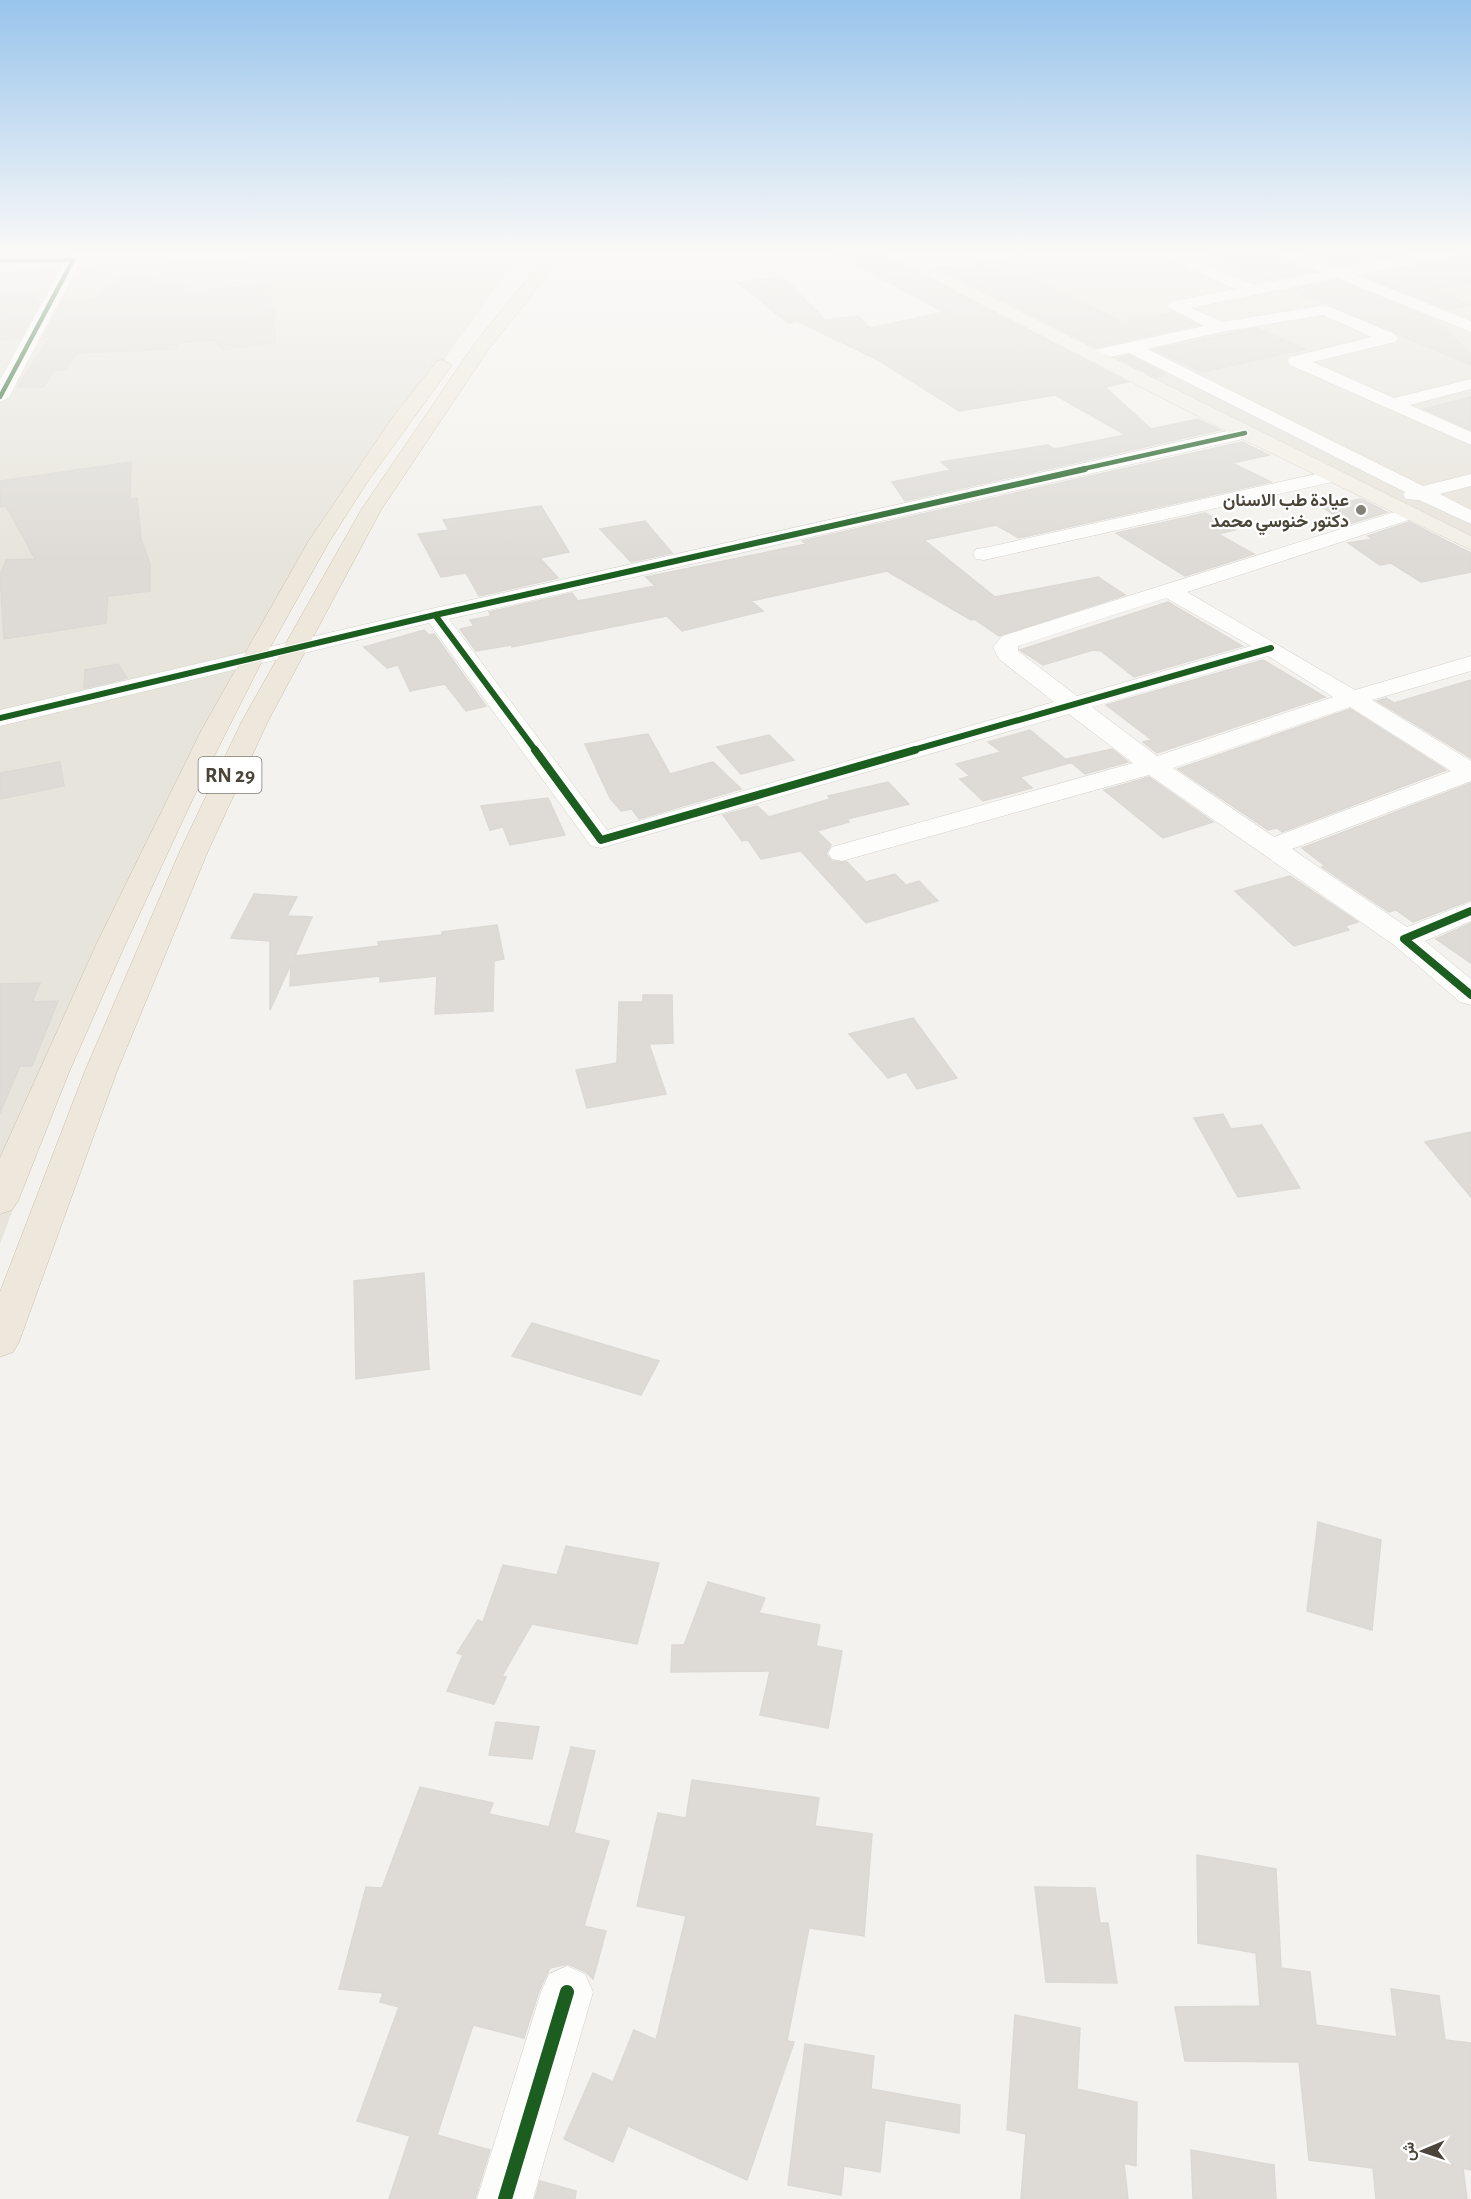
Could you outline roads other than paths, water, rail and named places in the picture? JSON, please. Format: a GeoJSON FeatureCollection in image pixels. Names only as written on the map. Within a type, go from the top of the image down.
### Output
{"type":"FeatureCollection","features":[{"type":"Feature","properties":{"kind":"highway","name":"RN 29"},"geometry":{"type":"LineString","coordinates":[[0,1201],[101,965],[170,819],[251,660],[359,480],[436,374],[453,356]]}},
{"type":"Feature","properties":{"kind":"highway","name":"RN 29"},"geometry":{"type":"LineString","coordinates":[[0,1342],[101,1071],[167,914],[255,721],[371,510],[475,356]]}},
{"type":"Feature","properties":{"kind":"main road"},"geometry":{"type":"LineString","coordinates":[[1096,356],[1245,433],[1388,502]]}},
{"type":"Feature","properties":{"kind":"main road"},"geometry":{"type":"LineString","coordinates":[[1416,503],[1471,544]]}},
{"type":"Feature","properties":{"kind":"street"},"geometry":{"type":"LineString","coordinates":[[0,397],[22,356]]}},
{"type":"Feature","properties":{"kind":"street"},"geometry":{"type":"LineString","coordinates":[[1147,356],[1416,503]]}},
{"type":"Feature","properties":{"kind":"street"},"geometry":{"type":"LineString","coordinates":[[1318,356],[1296,361],[1471,440]]}},
{"type":"Feature","properties":{"kind":"street"},"geometry":{"type":"LineString","coordinates":[[1394,405],[1471,384]]}},
{"type":"Feature","properties":{"kind":"street"},"geometry":{"type":"LineString","coordinates":[[0,718],[435,615],[1245,433]]}},
{"type":"Feature","properties":{"kind":"street"},"geometry":{"type":"LineString","coordinates":[[984,554],[1334,476]]}},
{"type":"Feature","properties":{"kind":"street"},"geometry":{"type":"LineString","coordinates":[[1471,480],[1416,503],[1166,590],[1010,641],[1005,647],[1007,654],[1072,707],[1153,766],[1404,939],[1471,995]]}},
{"type":"Feature","properties":{"kind":"street"},"geometry":{"type":"LineString","coordinates":[[1388,502],[1416,503],[1471,518]]}},
{"type":"Feature","properties":{"kind":"street"},"geometry":{"type":"LineString","coordinates":[[1166,590],[1271,648],[1471,772]]}},
{"type":"Feature","properties":{"kind":"street"},"geometry":{"type":"LineString","coordinates":[[435,615],[601,840],[1072,707],[1271,648]]}},
{"type":"Feature","properties":{"kind":"street"},"geometry":{"type":"LineString","coordinates":[[842,853],[1153,766],[1350,699],[1471,663]]}},
{"type":"Feature","properties":{"kind":"street"},"geometry":{"type":"LineString","coordinates":[[1272,847],[1471,772]]}},
{"type":"Feature","properties":{"kind":"street"},"geometry":{"type":"LineString","coordinates":[[1404,939],[1471,911]]}},
{"type":"Feature","properties":{"kind":"street"},"geometry":{"type":"LineString","coordinates":[[505,2199],[567,1992]]}},
{"type":"Feature","properties":{"kind":"place","name":"عيادة طب الاسنان دكتور خنوسي محمد"},"geometry":{"type":"Point","coordinates":[1361,510]}}]}
